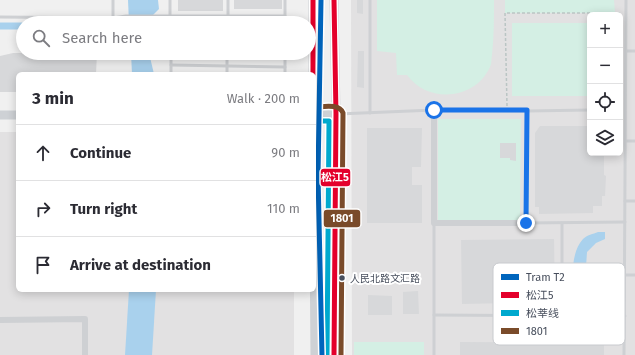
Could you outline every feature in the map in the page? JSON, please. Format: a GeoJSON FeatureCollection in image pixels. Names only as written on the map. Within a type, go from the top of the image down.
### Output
{"type":"FeatureCollection","features":[{"type":"Feature","properties":{"kind":"main road"},"geometry":{"type":"LineString","coordinates":[[313,0],[313,16]]}},
{"type":"Feature","properties":{"kind":"main road"},"geometry":{"type":"LineString","coordinates":[[334,0],[336,114],[334,355]]}},
{"type":"Feature","properties":{"kind":"main road"},"geometry":{"type":"LineString","coordinates":[[313,60],[313,72]]}},
{"type":"Feature","properties":{"kind":"main road"},"geometry":{"type":"LineString","coordinates":[[316,114],[336,114]]}},
{"type":"Feature","properties":{"kind":"main road"},"geometry":{"type":"LineString","coordinates":[[0,115],[16,115]]}},
{"type":"Feature","properties":{"kind":"main road"},"geometry":{"type":"LineString","coordinates":[[314,292],[314,355]]}},
{"type":"Feature","properties":{"kind":"street"},"geometry":{"type":"LineString","coordinates":[[434,110],[434,222],[526,223]]}},
{"type":"Feature","properties":{"kind":"street"},"geometry":{"type":"LineString","coordinates":[[0,320],[84,320],[84,355]]}},
{"type":"Feature","properties":{"kind":"lane"},"geometry":{"type":"LineString","coordinates":[[112,0],[113,16]]}},
{"type":"Feature","properties":{"kind":"lane"},"geometry":{"type":"LineString","coordinates":[[170,0],[170,16]]}},
{"type":"Feature","properties":{"kind":"lane"},"geometry":{"type":"LineString","coordinates":[[228,0],[228,16]]}},
{"type":"Feature","properties":{"kind":"lane"},"geometry":{"type":"LineString","coordinates":[[126,16],[285,16],[285,0]]}},
{"type":"Feature","properties":{"kind":"lane"},"geometry":{"type":"LineString","coordinates":[[370,0],[370,114]]}},
{"type":"Feature","properties":{"kind":"lane"},"geometry":{"type":"LineString","coordinates":[[625,316],[626,0]]}},
{"type":"Feature","properties":{"kind":"lane"},"geometry":{"type":"LineString","coordinates":[[0,17],[16,17]]}},
{"type":"Feature","properties":{"kind":"lane"},"geometry":{"type":"LineString","coordinates":[[627,51],[635,51]]}},
{"type":"Feature","properties":{"kind":"lane"},"geometry":{"type":"LineString","coordinates":[[171,60],[171,72]]}},
{"type":"Feature","properties":{"kind":"lane"},"geometry":{"type":"LineString","coordinates":[[227,60],[227,72]]}},
{"type":"Feature","properties":{"kind":"lane"},"geometry":{"type":"LineString","coordinates":[[285,60],[285,72]]}},
{"type":"Feature","properties":{"kind":"lane"},"geometry":{"type":"LineString","coordinates":[[171,65],[285,67]]}},
{"type":"Feature","properties":{"kind":"lane"},"geometry":{"type":"LineString","coordinates":[[336,114],[370,114],[434,110],[587,110]]}},
{"type":"Feature","properties":{"kind":"lane"},"geometry":{"type":"LineString","coordinates":[[527,110],[526,223],[625,222]]}},
{"type":"Feature","properties":{"kind":"lane"},"geometry":{"type":"LineString","coordinates":[[626,141],[635,141]]}},
{"type":"Feature","properties":{"kind":"lane"},"geometry":{"type":"LineString","coordinates":[[625,201],[635,201]]}},
{"type":"Feature","properties":{"kind":"lane"},"geometry":{"type":"LineString","coordinates":[[434,222],[434,355]]}},
{"type":"Feature","properties":{"kind":"lane"},"geometry":{"type":"LineString","coordinates":[[562,222],[562,263]]}},
{"type":"Feature","properties":{"kind":"lane"},"geometry":{"type":"LineString","coordinates":[[625,275],[635,275]]}},
{"type":"Feature","properties":{"kind":"lane"},"geometry":{"type":"LineString","coordinates":[[434,315],[493,315]]}},
{"type":"Feature","properties":{"kind":"lane"},"geometry":{"type":"LineString","coordinates":[[624,345],[624,355]]}},
{"type":"Feature","properties":{"kind":"path"},"geometry":{"type":"LineString","coordinates":[[507,110],[505,13],[626,13]]}},
{"type":"Feature","properties":{"kind":"shaded area"},"geometry":{"type":"Polygon","coordinates":[[[351,0],[635,0],[635,355],[352,355],[351,0]]]}},
{"type":"Feature","properties":{"kind":"shaded area"},"geometry":{"type":"Polygon","coordinates":[[[0,132],[16,132],[16,292],[294,292],[294,355],[0,355],[0,132]]]}},
{"type":"Feature","properties":{"kind":"green space"},"geometry":{"type":"Polygon","coordinates":[[[377,0],[494,0],[494,34],[491,62],[490,67],[483,78],[474,86],[463,92],[439,94],[427,91],[416,84],[407,75],[397,75],[396,53],[377,51],[377,0]]]}},
{"type":"Feature","properties":{"kind":"green space"},"geometry":{"type":"Polygon","coordinates":[[[505,0],[614,0],[615,12],[587,13],[505,13],[505,0]]]}},
{"type":"Feature","properties":{"kind":"green space"},"geometry":{"type":"Polygon","coordinates":[[[512,23],[587,23],[587,96],[512,96],[512,23]]]}},
{"type":"Feature","properties":{"kind":"green space"},"geometry":{"type":"Polygon","coordinates":[[[438,119],[521,119],[520,221],[438,221],[438,119]]]}},
{"type":"Feature","properties":{"kind":"green space"},"geometry":{"type":"Polygon","coordinates":[[[354,342],[424,342],[424,355],[354,355],[354,342]]]}},
{"type":"Feature","properties":{"kind":"water"},"geometry":{"type":"Polygon","coordinates":[[[128,0],[158,0],[159,9],[152,16],[129,16],[128,0]]]}},
{"type":"Feature","properties":{"kind":"water"},"geometry":{"type":"Polygon","coordinates":[[[131,60],[151,60],[154,72],[132,72],[131,60]]]}},
{"type":"Feature","properties":{"kind":"water"},"geometry":{"type":"Polygon","coordinates":[[[598,232],[605,232],[605,239],[596,243],[587,252],[586,263],[574,263],[579,245],[583,239],[598,232]]]}},
{"type":"Feature","properties":{"kind":"water"},"geometry":{"type":"Polygon","coordinates":[[[129,292],[156,292],[152,355],[125,355],[129,292]]]}},
{"type":"Feature","properties":{"kind":"building"},"geometry":{"type":"Polygon","coordinates":[[[178,0],[223,0],[223,11],[178,11],[178,0]]]}},
{"type":"Feature","properties":{"kind":"building"},"geometry":{"type":"Polygon","coordinates":[[[234,0],[282,0],[282,9],[234,9],[234,0]]]}},
{"type":"Feature","properties":{"kind":"building"},"geometry":{"type":"Polygon","coordinates":[[[357,0],[363,0],[363,14],[357,13],[357,0]]]}},
{"type":"Feature","properties":{"kind":"building"},"geometry":{"type":"Polygon","coordinates":[[[358,51],[364,51],[364,88],[357,87],[358,51]]]}},
{"type":"Feature","properties":{"kind":"building"},"geometry":{"type":"Polygon","coordinates":[[[16,53],[16,60],[97,60],[96,72],[16,72],[16,92],[0,92],[0,56],[16,53]]]}},
{"type":"Feature","properties":{"kind":"building"},"geometry":{"type":"Polygon","coordinates":[[[540,126],[587,126],[587,156],[604,156],[604,175],[606,176],[605,196],[602,196],[602,206],[593,206],[593,213],[539,214],[539,207],[535,207],[535,133],[540,126]]]}},
{"type":"Feature","properties":{"kind":"building"},"geometry":{"type":"Polygon","coordinates":[[[367,128],[422,128],[421,167],[412,167],[412,185],[422,185],[422,223],[367,223],[367,128]]]}},
{"type":"Feature","properties":{"kind":"building"},"geometry":{"type":"Polygon","coordinates":[[[500,143],[516,143],[516,161],[510,160],[510,158],[500,158],[500,143]]]}},
{"type":"Feature","properties":{"kind":"building"},"geometry":{"type":"Polygon","coordinates":[[[554,239],[554,263],[493,263],[493,303],[462,304],[461,240],[554,239]]]}},
{"type":"Feature","properties":{"kind":"building"},"geometry":{"type":"Polygon","coordinates":[[[418,291],[419,314],[403,314],[403,292],[418,291]]]}},
{"type":"Feature","properties":{"kind":"building"},"geometry":{"type":"Polygon","coordinates":[[[368,295],[392,296],[392,315],[368,315],[368,295]]]}},
{"type":"Feature","properties":{"kind":"building"},"geometry":{"type":"Polygon","coordinates":[[[460,342],[493,342],[493,345],[604,345],[604,355],[460,355],[460,342]]]}},
{"type":"Feature","properties":{"kind":"waterway"},"geometry":{"type":"LineString","coordinates":[[0,26],[16,26]]}},
{"type":"Feature","properties":{"kind":"tram line","name":"T2"},"geometry":{"type":"LineString","coordinates":[[321,0],[318,175],[322,355]]}},
{"type":"Feature","properties":{"kind":"transit line","name":"松江5"},"geometry":{"type":"LineString","coordinates":[[313,0],[313,16]]}},
{"type":"Feature","properties":{"kind":"transit line","name":"松江5"},"geometry":{"type":"LineString","coordinates":[[334,0],[336,114],[334,355]]}},
{"type":"Feature","properties":{"kind":"transit line","name":"松江5"},"geometry":{"type":"LineString","coordinates":[[313,60],[313,72]]}},
{"type":"Feature","properties":{"kind":"transit line","name":"1801"},"geometry":{"type":"LineString","coordinates":[[316,107],[334,107],[338,108],[343,113],[341,355]]}},
{"type":"Feature","properties":{"kind":"transit line","name":"松莘线"},"geometry":{"type":"LineString","coordinates":[[316,121],[329,121],[327,355]]}},
{"type":"Feature","properties":{"kind":"place","name":"人民北路文汇路"},"geometry":{"type":"Point","coordinates":[342,278]}},
{"type":"Feature","properties":{"kind":"route"},"geometry":{"type":"LineString","coordinates":[[434,110],[527,110],[526,223]]}}]}
